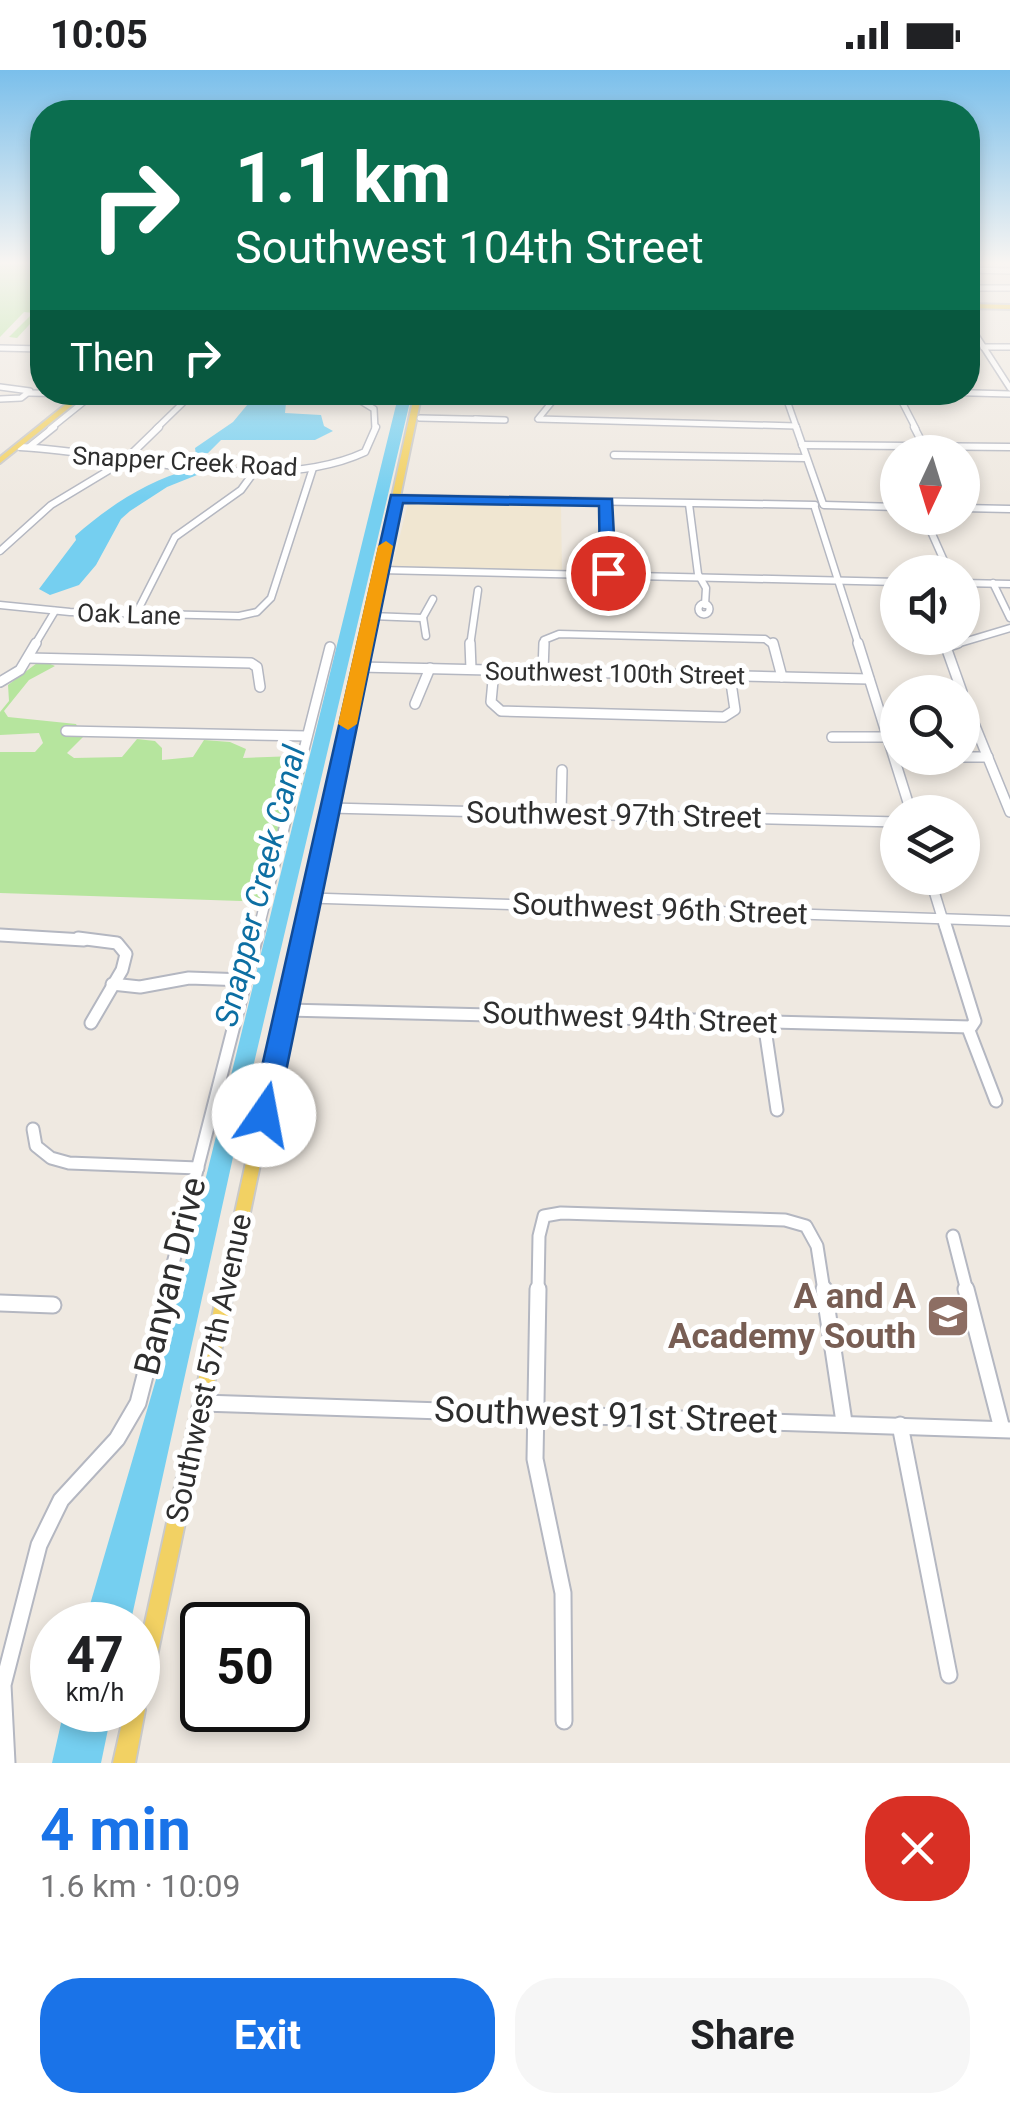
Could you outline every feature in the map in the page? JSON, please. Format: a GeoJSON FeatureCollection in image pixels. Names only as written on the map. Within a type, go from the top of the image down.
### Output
{"type":"FeatureCollection","features":[{"type":"Feature","properties":{"kind":"main road"},"geometry":{"type":"LineString","coordinates":[[3,456],[24,447],[72,405]]}},
{"type":"Feature","properties":{"kind":"main road","name":"Southwest 57th Avenue"},"geometry":{"type":"LineString","coordinates":[[159,1602],[418,405]]}},
{"type":"Feature","properties":{"kind":"main road"},"geometry":{"type":"LineString","coordinates":[[124,1763],[130,1732]]}},
{"type":"Feature","properties":{"kind":"street"},"geometry":{"type":"LineString","coordinates":[[5,358],[21,340]]}},
{"type":"Feature","properties":{"kind":"street"},"geometry":{"type":"LineString","coordinates":[[980,341],[1010,391]]}},
{"type":"Feature","properties":{"kind":"street"},"geometry":{"type":"LineString","coordinates":[[983,346],[1010,347]]}},
{"type":"Feature","properties":{"kind":"street"},"geometry":{"type":"LineString","coordinates":[[0,348],[30,349]]}},
{"type":"Feature","properties":{"kind":"street"},"geometry":{"type":"LineString","coordinates":[[0,388],[26,388],[29,393],[20,398],[0,398]]}},
{"type":"Feature","properties":{"kind":"street"},"geometry":{"type":"LineString","coordinates":[[980,391],[1010,391]]}},
{"type":"Feature","properties":{"kind":"street"},"geometry":{"type":"LineString","coordinates":[[24,447],[79,405]]}},
{"type":"Feature","properties":{"kind":"street"},"geometry":{"type":"LineString","coordinates":[[0,551],[51,505],[124,461],[181,405]]}},
{"type":"Feature","properties":{"kind":"street","name":"Snapper Creek Road"},"geometry":{"type":"LineString","coordinates":[[24,447],[124,461],[313,468],[350,460],[372,443],[375,410],[367,405]]}},
{"type":"Feature","properties":{"kind":"street"},"geometry":{"type":"LineString","coordinates":[[548,405],[537,416],[540,420],[796,426]]}},
{"type":"Feature","properties":{"kind":"street"},"geometry":{"type":"LineString","coordinates":[[788,405],[880,714]]}},
{"type":"Feature","properties":{"kind":"street"},"geometry":{"type":"LineString","coordinates":[[904,405],[918,435]]}},
{"type":"Feature","properties":{"kind":"street"},"geometry":{"type":"LineString","coordinates":[[417,418],[476,419]]}},
{"type":"Feature","properties":{"kind":"street"},"geometry":{"type":"LineString","coordinates":[[802,444],[880,445]]}},
{"type":"Feature","properties":{"kind":"street"},"geometry":{"type":"LineString","coordinates":[[980,447],[1010,447]]}},
{"type":"Feature","properties":{"kind":"street"},"geometry":{"type":"LineString","coordinates":[[614,454],[807,458]]}},
{"type":"Feature","properties":{"kind":"street"},"geometry":{"type":"LineString","coordinates":[[136,614],[175,537],[240,490],[257,468]]}},
{"type":"Feature","properties":{"kind":"street","name":"Oak Lane"},"geometry":{"type":"LineString","coordinates":[[0,606],[136,614],[232,616],[258,612],[271,598],[313,468]]}},
{"type":"Feature","properties":{"kind":"street"},"geometry":{"type":"LineString","coordinates":[[396,498],[880,507]]}},
{"type":"Feature","properties":{"kind":"street"},"geometry":{"type":"LineString","coordinates":[[606,502],[608,576]]}},
{"type":"Feature","properties":{"kind":"street"},"geometry":{"type":"LineString","coordinates":[[689,504],[706,588],[705,606]]}},
{"type":"Feature","properties":{"kind":"street"},"geometry":{"type":"LineString","coordinates":[[980,509],[1010,510]]}},
{"type":"Feature","properties":{"kind":"street"},"geometry":{"type":"LineString","coordinates":[[380,570],[880,581]]}},
{"type":"Feature","properties":{"kind":"street"},"geometry":{"type":"LineString","coordinates":[[980,584],[1010,584]]}},
{"type":"Feature","properties":{"kind":"street"},"geometry":{"type":"LineString","coordinates":[[993,584],[1010,618]]}},
{"type":"Feature","properties":{"kind":"street"},"geometry":{"type":"LineString","coordinates":[[469,666],[478,590]]}},
{"type":"Feature","properties":{"kind":"street"},"geometry":{"type":"LineString","coordinates":[[426,636],[423,618],[433,599]]}},
{"type":"Feature","properties":{"kind":"street"},"geometry":{"type":"LineString","coordinates":[[4,681],[28,658],[55,612]]}},
{"type":"Feature","properties":{"kind":"street"},"geometry":{"type":"LineString","coordinates":[[371,616],[423,618]]}},
{"type":"Feature","properties":{"kind":"street"},"geometry":{"type":"LineString","coordinates":[[956,675],[946,647],[1010,628]]}},
{"type":"Feature","properties":{"kind":"street"},"geometry":{"type":"LineString","coordinates":[[543,671],[548,635],[770,640],[782,677]]}},
{"type":"Feature","properties":{"kind":"street","name":"Banyan Drive"},"geometry":{"type":"LineString","coordinates":[[7,1763],[2,1685],[39,1544],[64,1495],[108,1450],[133,1416],[330,647]]}},
{"type":"Feature","properties":{"kind":"street"},"geometry":{"type":"LineString","coordinates":[[28,658],[251,663],[258,667],[260,687]]}},
{"type":"Feature","properties":{"kind":"street","name":"Southwest 100th Street"},"geometry":{"type":"LineString","coordinates":[[360,667],[469,666],[494,670],[869,679]]}},
{"type":"Feature","properties":{"kind":"street"},"geometry":{"type":"LineString","coordinates":[[415,704],[422,697],[427,668]]}},
{"type":"Feature","properties":{"kind":"street"},"geometry":{"type":"LineString","coordinates":[[494,670],[494,708],[733,714],[730,676]]}},
{"type":"Feature","properties":{"kind":"street"},"geometry":{"type":"LineString","coordinates":[[66,731],[307,736]]}},
{"type":"Feature","properties":{"kind":"street"},"geometry":{"type":"LineString","coordinates":[[832,736],[880,737]]}},
{"type":"Feature","properties":{"kind":"street"},"geometry":{"type":"LineString","coordinates":[[980,738],[1010,812]]}},
{"type":"Feature","properties":{"kind":"street"},"geometry":{"type":"LineString","coordinates":[[980,758],[988,758]]}},
{"type":"Feature","properties":{"kind":"street"},"geometry":{"type":"LineString","coordinates":[[560,813],[562,770]]}},
{"type":"Feature","properties":{"kind":"street","name":"Southwest 97th Street"},"geometry":{"type":"LineString","coordinates":[[330,808],[880,822]]}},
{"type":"Feature","properties":{"kind":"street"},"geometry":{"type":"LineString","coordinates":[[935,895],[975,1020],[971,1027],[996,1101]]}},
{"type":"Feature","properties":{"kind":"street","name":"Southwest 96th Street"},"geometry":{"type":"LineString","coordinates":[[310,898],[1010,921]]}},
{"type":"Feature","properties":{"kind":"street"},"geometry":{"type":"LineString","coordinates":[[0,935],[100,939],[121,944],[126,965],[101,999],[91,1023]]}},
{"type":"Feature","properties":{"kind":"street"},"geometry":{"type":"LineString","coordinates":[[112,984],[140,987],[194,978],[245,980]]}},
{"type":"Feature","properties":{"kind":"street","name":"Southwest 94th Street"},"geometry":{"type":"LineString","coordinates":[[287,1010],[971,1027]]}},
{"type":"Feature","properties":{"kind":"street"},"geometry":{"type":"LineString","coordinates":[[764,1022],[777,1110]]}},
{"type":"Feature","properties":{"kind":"street"},"geometry":{"type":"LineString","coordinates":[[33,1129],[36,1146],[59,1161],[198,1168]]}},
{"type":"Feature","properties":{"kind":"street"},"geometry":{"type":"LineString","coordinates":[[564,1721],[563,1593],[536,1469],[538,1236],[544,1216],[572,1213],[750,1218],[806,1226],[816,1246],[844,1422]]}},
{"type":"Feature","properties":{"kind":"street"},"geometry":{"type":"LineString","coordinates":[[952,1236],[1006,1429]]}},
{"type":"Feature","properties":{"kind":"street"},"geometry":{"type":"LineString","coordinates":[[0,1303],[54,1305]]}},
{"type":"Feature","properties":{"kind":"street","name":"Southwest 91st Street"},"geometry":{"type":"LineString","coordinates":[[202,1403],[1006,1429]]}},
{"type":"Feature","properties":{"kind":"street"},"geometry":{"type":"LineString","coordinates":[[900,1425],[949,1675]]}},
{"type":"Feature","properties":{"kind":"shaded area"},"geometry":{"type":"Polygon","coordinates":[[[408,503],[561,506],[562,572],[392,568],[408,503]]]}},
{"type":"Feature","properties":{"kind":"green space"},"geometry":{"type":"Polygon","coordinates":[[[41,660],[55,666],[29,680],[4,711],[8,717],[76,724],[83,737],[67,753],[74,758],[122,757],[137,739],[155,741],[162,748],[162,760],[193,757],[204,740],[230,742],[246,749],[243,758],[295,756],[291,767],[306,767],[271,902],[0,893],[0,752],[35,752],[43,743],[39,733],[0,735],[0,712],[9,701],[8,685],[41,660]]]}},
{"type":"Feature","properties":{"kind":"water"},"geometry":{"type":"Polygon","coordinates":[[[247,405],[286,405],[285,413],[321,415],[324,426],[333,431],[315,440],[221,440],[208,453],[196,455],[195,448],[233,422],[247,405]]]}},
{"type":"Feature","properties":{"kind":"water"},"geometry":{"type":"Polygon","coordinates":[[[396,405],[409,405],[250,1080],[135,1602],[91,1602],[157,1376],[396,405]]]}},
{"type":"Feature","properties":{"kind":"water"},"geometry":{"type":"Polygon","coordinates":[[[191,469],[197,475],[167,487],[121,519],[96,565],[79,585],[50,595],[39,589],[76,540],[75,536],[88,525],[144,488],[191,469]]]}},
{"type":"Feature","properties":{"kind":"water"},"geometry":{"type":"Polygon","coordinates":[[[59,1732],[107,1732],[101,1763],[52,1763],[59,1732]]]}},
{"type":"Feature","properties":{"kind":"slow traffic"},"geometry":{"type":"LineString","coordinates":[[348,724],[386,546]]}},
{"type":"Feature","properties":{"kind":"place","name":"A and A Academy South"},"geometry":{"type":"Point","coordinates":[948,1316]}},
{"type":"Feature","properties":{"kind":"route"},"geometry":{"type":"LineString","coordinates":[[264,1115],[396,498],[606,502],[608,573]]}},
{"type":"Feature","properties":{"kind":"water label","name":"Snapper Creek Canal"},"geometry":{"type":"Point","coordinates":[260,886]}}]}
